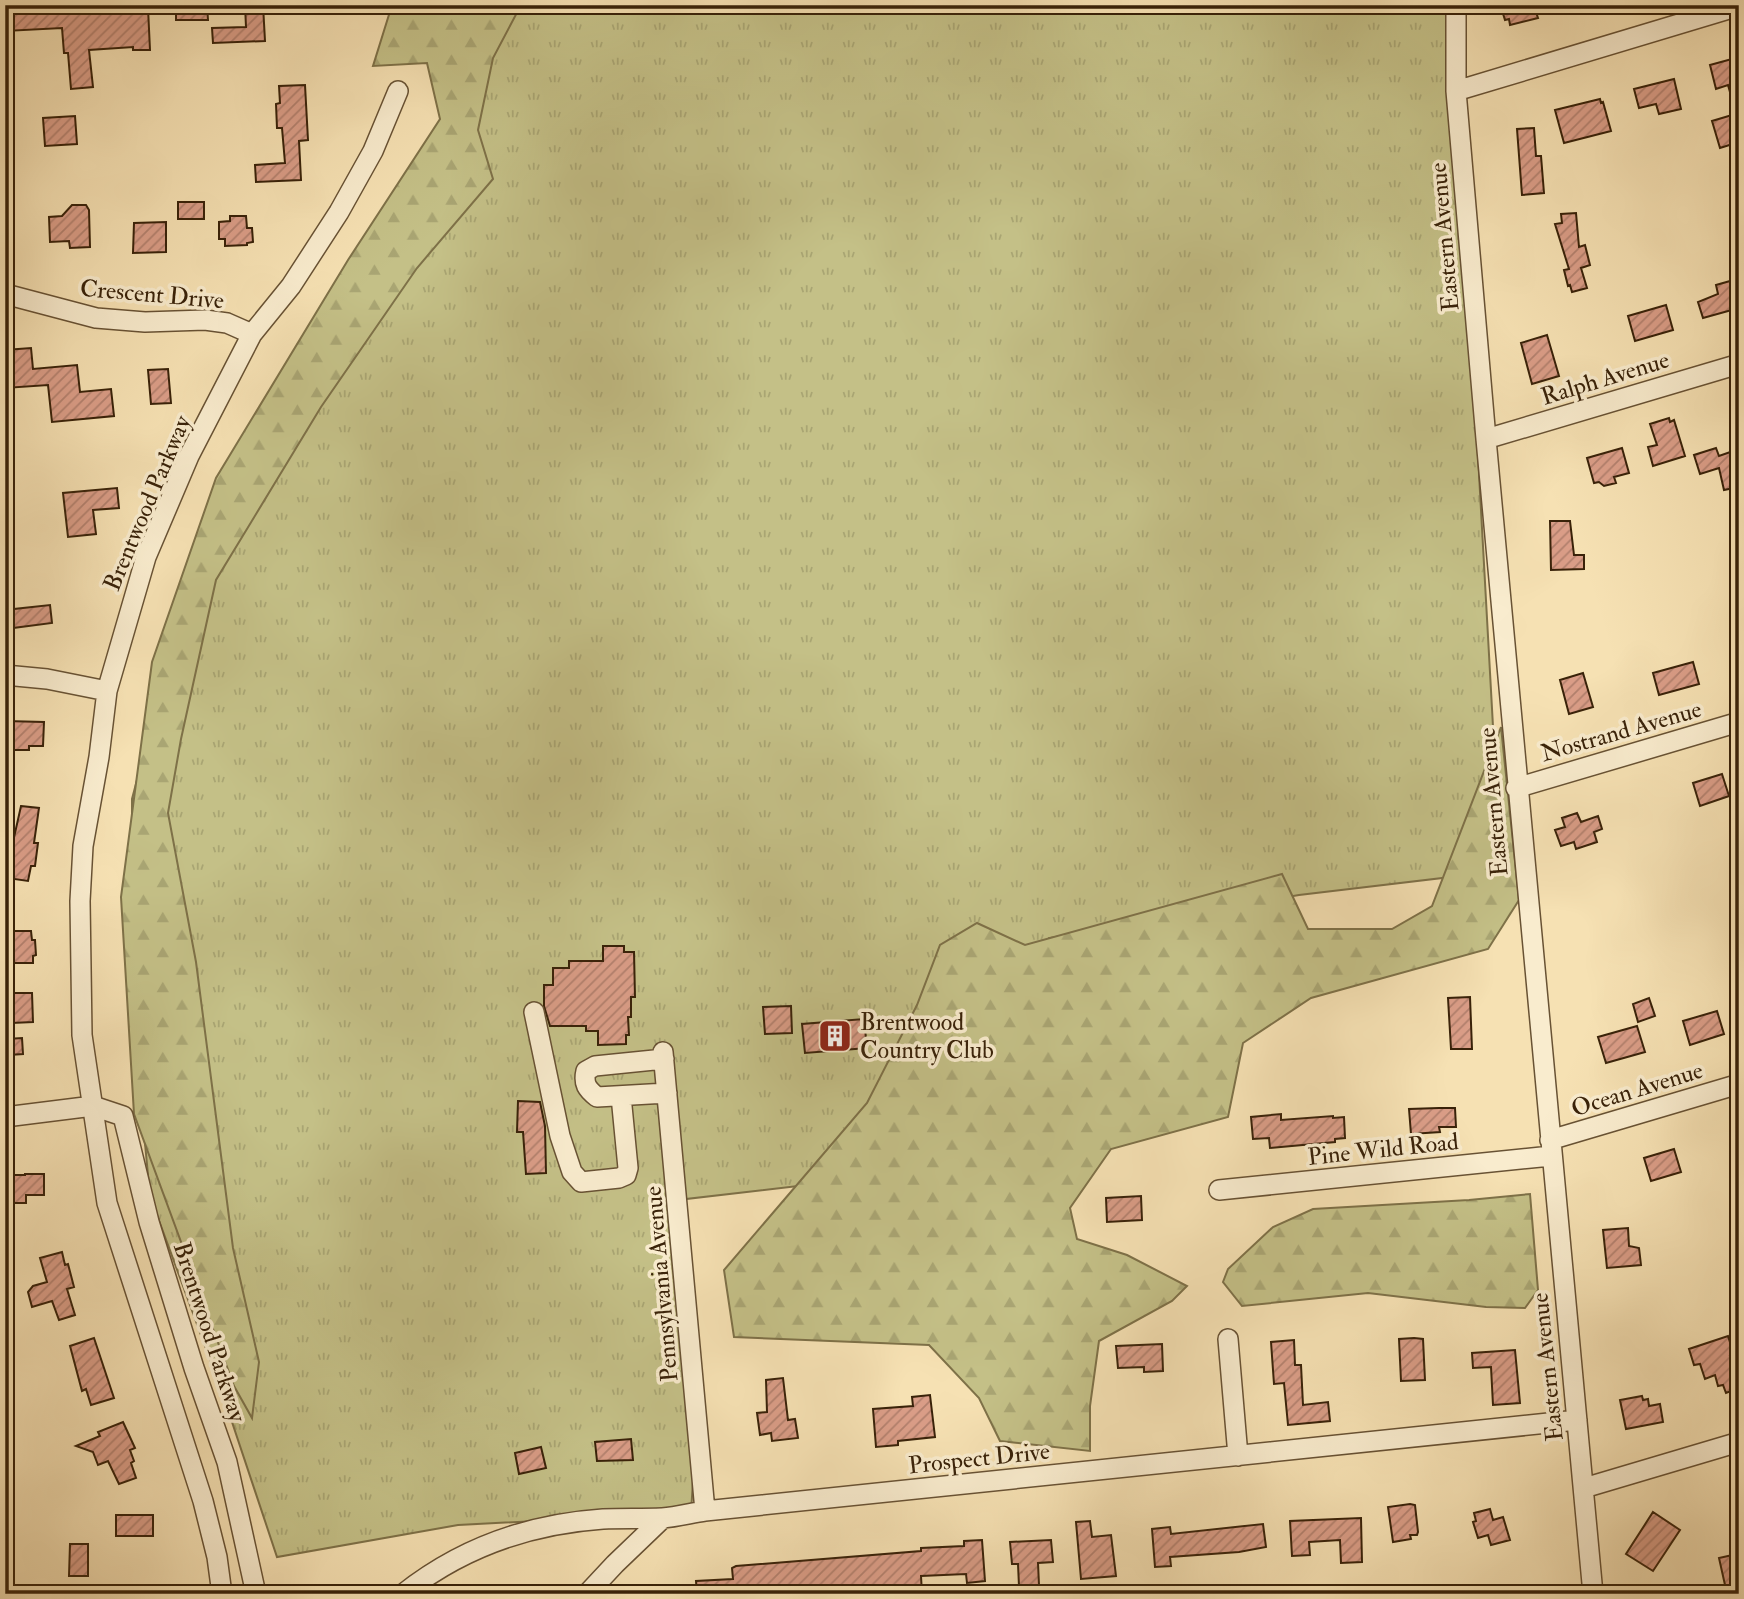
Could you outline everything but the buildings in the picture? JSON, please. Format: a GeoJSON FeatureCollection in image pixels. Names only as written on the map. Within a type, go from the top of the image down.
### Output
{"type":"FeatureCollection","features":[{"type":"Feature","properties":{"kind":"street","name":"Eastern Avenue"},"geometry":{"type":"LineString","coordinates":[[1456,5],[1456,91],[1516,788],[1593,1594]]}},
{"type":"Feature","properties":{"kind":"street"},"geometry":{"type":"LineString","coordinates":[[1456,91],[1739,6]]}},
{"type":"Feature","properties":{"kind":"street","name":"Brentwood Parkway"},"geometry":{"type":"LineString","coordinates":[[222,1594],[217,1556],[203,1501],[107,1203],[82,1035],[80,901],[83,846],[99,757],[107,691],[146,556],[190,456],[252,334],[291,286],[339,212],[373,151],[398,91]]}},
{"type":"Feature","properties":{"kind":"street","name":"Crescent Drive"},"geometry":{"type":"LineString","coordinates":[[5,294],[96,318],[145,322],[205,320],[227,323],[252,334]]}},
{"type":"Feature","properties":{"kind":"street","name":"Ralph Avenue"},"geometry":{"type":"LineString","coordinates":[[1486,439],[1739,364]]}},
{"type":"Feature","properties":{"kind":"street"},"geometry":{"type":"LineString","coordinates":[[5,675],[47,679],[107,691]]}},
{"type":"Feature","properties":{"kind":"street","name":"Nostrand Avenue"},"geometry":{"type":"LineString","coordinates":[[1516,788],[1739,722]]}},
{"type":"Feature","properties":{"kind":"street"},"geometry":{"type":"LineString","coordinates":[[534,1012],[560,1136],[572,1172],[581,1182],[626,1175],[628,1168],[621,1096],[667,1093]]}},
{"type":"Feature","properties":{"kind":"street","name":"Pennsylvania Avenue"},"geometry":{"type":"LineString","coordinates":[[621,1096],[597,1097],[588,1090],[584,1080],[586,1071],[604,1065],[663,1056],[705,1511]]}},
{"type":"Feature","properties":{"kind":"street","name":"Ocean Avenue"},"geometry":{"type":"LineString","coordinates":[[1551,1148],[1739,1084]]}},
{"type":"Feature","properties":{"kind":"street"},"geometry":{"type":"LineString","coordinates":[[5,1117],[93,1106]]}},
{"type":"Feature","properties":{"kind":"street","name":"Brentwood Parkway"},"geometry":{"type":"LineString","coordinates":[[93,1106],[123,1116],[149,1222],[194,1368],[228,1462],[256,1594]]}},
{"type":"Feature","properties":{"kind":"street","name":"Pine Wild Road"},"geometry":{"type":"LineString","coordinates":[[1219,1190],[1551,1148]]}},
{"type":"Feature","properties":{"kind":"street"},"geometry":{"type":"LineString","coordinates":[[1228,1339],[1238,1456]]}},
{"type":"Feature","properties":{"kind":"street"},"geometry":{"type":"LineString","coordinates":[[164,1380],[194,1368]]}},
{"type":"Feature","properties":{"kind":"street","name":"Prospect Drive"},"geometry":{"type":"LineString","coordinates":[[403,1594],[450,1561],[503,1537],[551,1526],[601,1519],[663,1518],[705,1511],[1577,1420]]}},
{"type":"Feature","properties":{"kind":"street"},"geometry":{"type":"LineString","coordinates":[[1584,1488],[1739,1442]]}},
{"type":"Feature","properties":{"kind":"street"},"geometry":{"type":"LineString","coordinates":[[587,1594],[663,1518]]}},
{"type":"Feature","properties":{"kind":"green space"},"geometry":{"type":"Polygon","coordinates":[[[392,5],[521,5],[493,58],[478,130],[493,179],[417,268],[321,407],[216,580],[181,739],[168,813],[196,962],[233,1248],[259,1362],[252,1418],[234,1386],[134,1114],[121,897],[152,662],[216,478],[348,260],[440,119],[427,63],[373,66],[392,5]]]}},
{"type":"Feature","properties":{"kind":"green space","name":"Brentwood Country Club"},"geometry":{"type":"Polygon","coordinates":[[[487,5],[1453,5],[1501,871],[1299,895],[1049,938],[1033,1060],[849,1180],[678,1200],[697,1416],[691,1513],[458,1525],[277,1557],[223,1395],[150,1196],[132,1006],[132,799],[187,591],[350,293],[468,67],[487,5]]]}},
{"type":"Feature","properties":{"kind":"green space"},"geometry":{"type":"Polygon","coordinates":[[[1501,727],[1519,900],[1488,949],[1311,998],[1243,1043],[1228,1117],[1111,1149],[1070,1208],[1077,1239],[1127,1255],[1187,1286],[1172,1301],[1099,1341],[1090,1406],[1090,1451],[1000,1441],[979,1398],[929,1345],[734,1337],[724,1270],[867,1103],[917,1005],[940,945],[977,923],[1025,945],[1282,874],[1308,929],[1392,929],[1432,906],[1501,727]]]}},
{"type":"Feature","properties":{"kind":"green space"},"geometry":{"type":"Polygon","coordinates":[[[1530,1194],[1538,1290],[1525,1308],[1486,1307],[1368,1293],[1242,1306],[1223,1282],[1228,1269],[1273,1227],[1313,1209],[1530,1194]]]}},
{"type":"Feature","properties":{"kind":"place","name":"Brentwood Country Club"},"geometry":{"type":"Point","coordinates":[835,1036]}}]}
